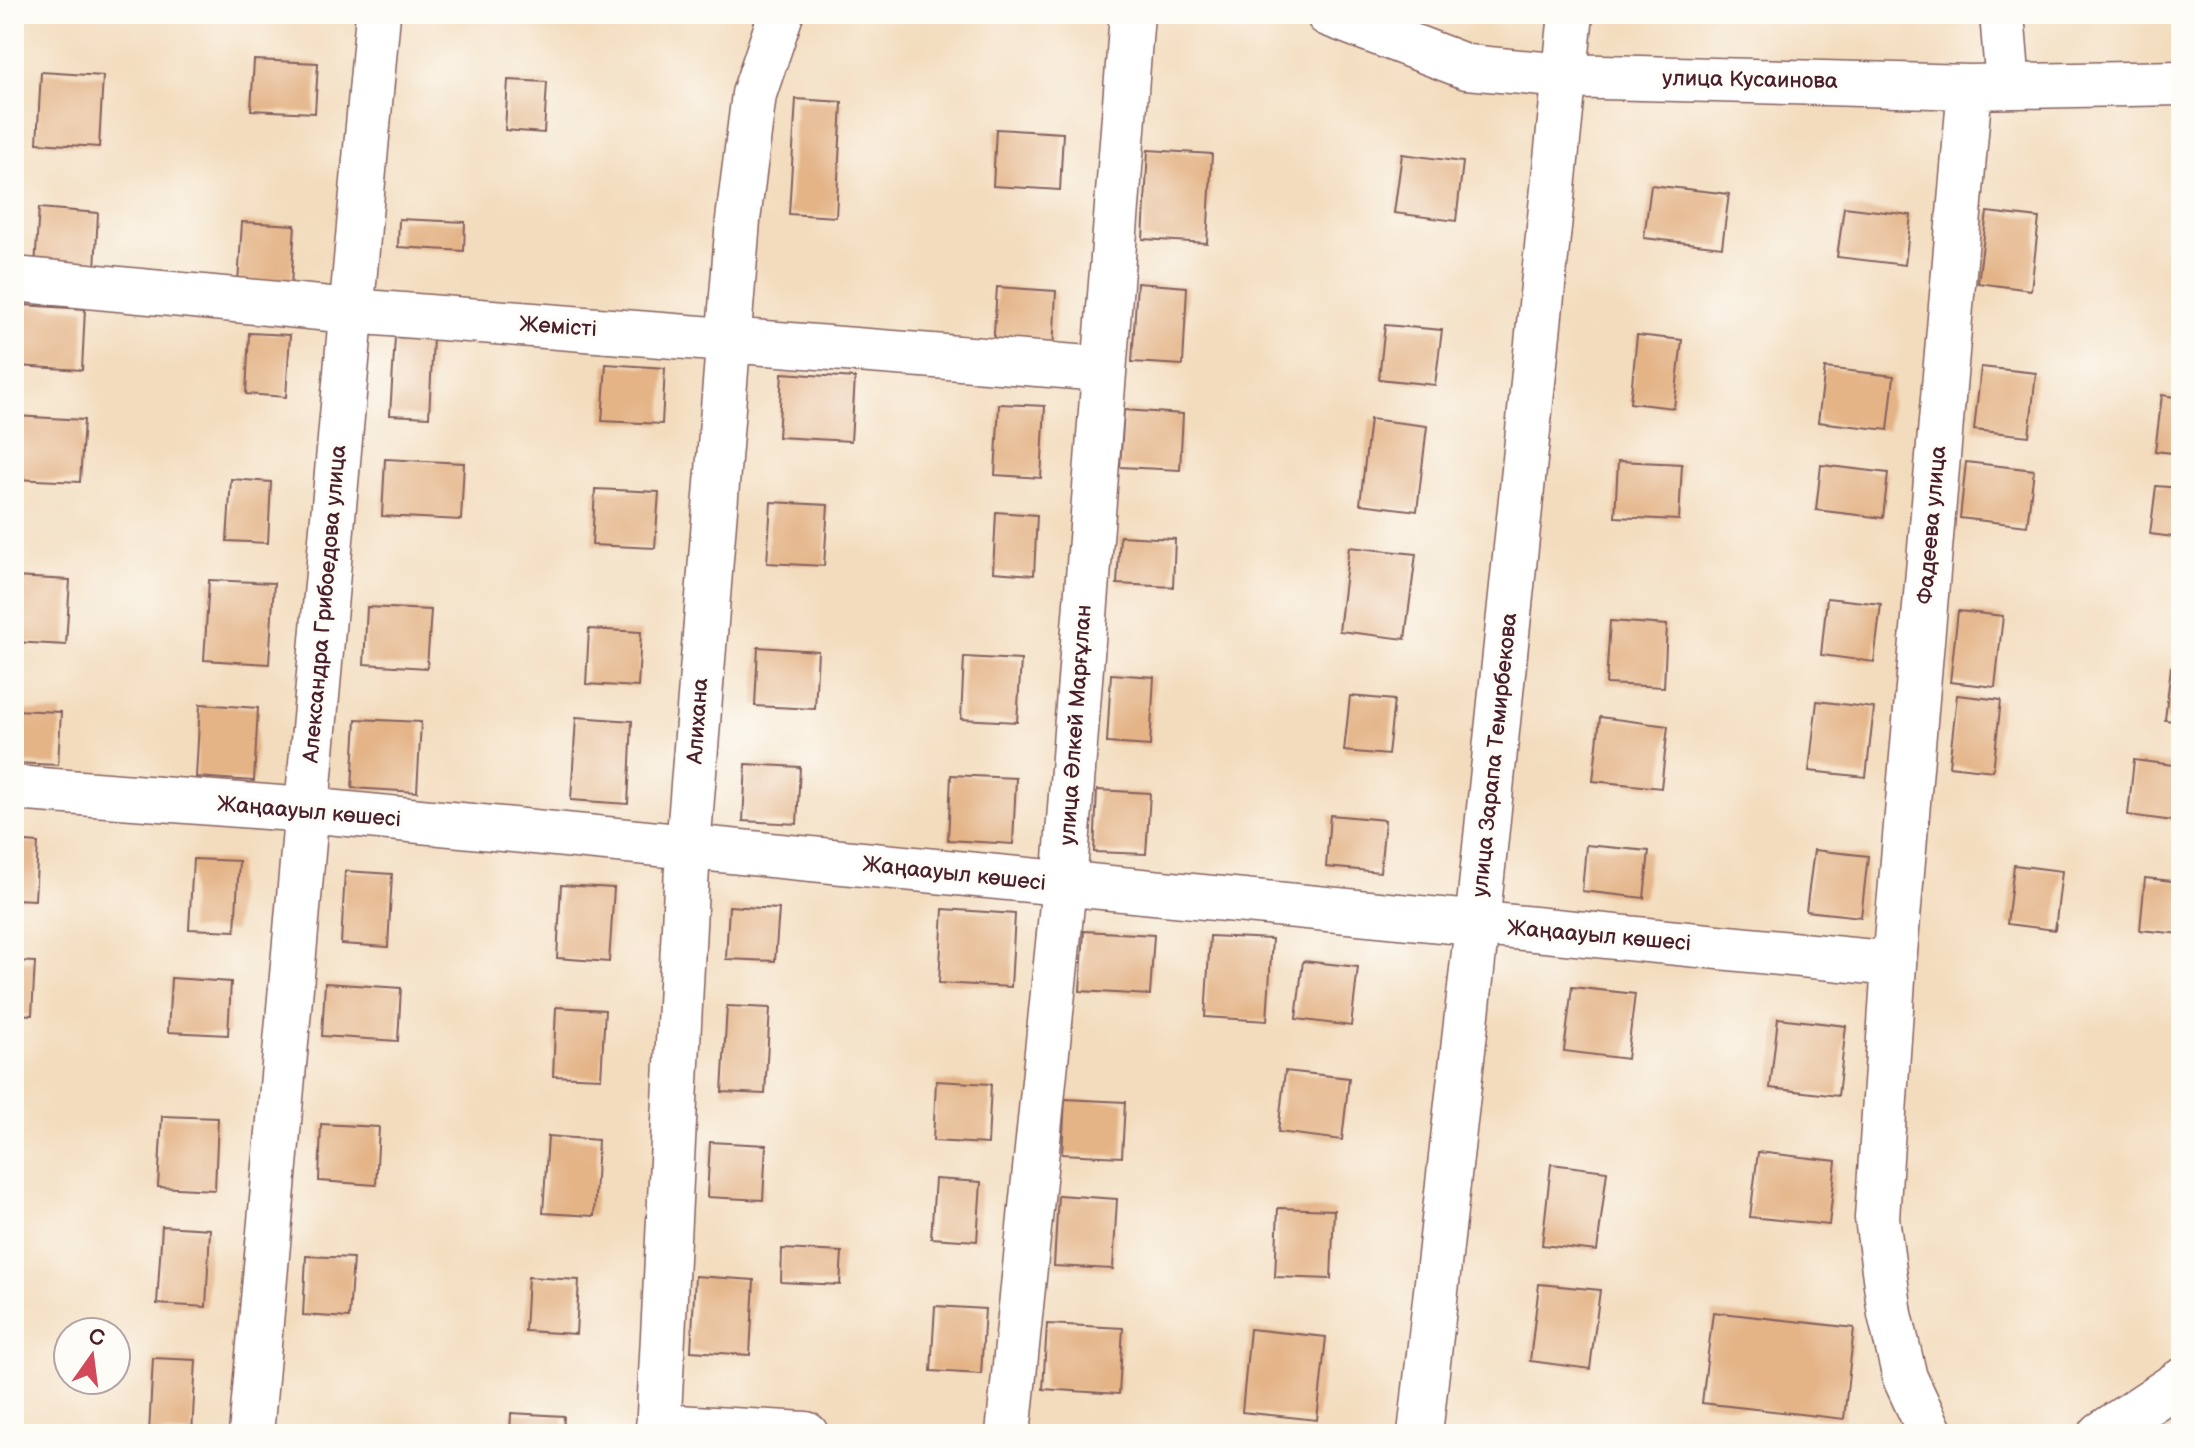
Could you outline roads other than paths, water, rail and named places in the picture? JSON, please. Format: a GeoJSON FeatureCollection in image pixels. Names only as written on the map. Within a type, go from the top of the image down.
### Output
{"type":"FeatureCollection","features":[{"type":"Feature","properties":{"kind":"street","name":"Александра Грибоедова улица"},"geometry":{"type":"LineString","coordinates":[[251,1434],[378,14]]}},
{"type":"Feature","properties":{"kind":"street","name":"Алихана"},"geometry":{"type":"LineString","coordinates":[[658,1430],[688,848],[738,220],[754,94],[781,14]]}},
{"type":"Feature","properties":{"kind":"street","name":"улица Әлкей Марғұлан"},"geometry":{"type":"LineString","coordinates":[[1008,1434],[1064,885],[1132,14]]}},
{"type":"Feature","properties":{"kind":"street","name":"улица Кусаинова"},"geometry":{"type":"LineString","coordinates":[[1328,14],[1467,67],[1565,76],[1989,87],[2181,83]]}},
{"type":"Feature","properties":{"kind":"street","name":"улица Зарапа Темирбекова"},"geometry":{"type":"LineString","coordinates":[[1420,1434],[1477,925],[1571,14]]}},
{"type":"Feature","properties":{"kind":"street","name":"Фадеева улица"},"geometry":{"type":"LineString","coordinates":[[1931,1434],[1905,1378],[1890,1314],[1877,1218],[1894,964],[1989,87],[2002,14]]}},
{"type":"Feature","properties":{"kind":"street","name":"Жемісті"},"geometry":{"type":"LineString","coordinates":[[14,279],[351,311],[1102,369]]}},
{"type":"Feature","properties":{"kind":"street","name":"Жаңаауыл көшесі"},"geometry":{"type":"LineString","coordinates":[[14,788],[307,810],[1894,964]]}},
{"type":"Feature","properties":{"kind":"street"},"geometry":{"type":"LineString","coordinates":[[2101,1434],[2181,1381]]}},
{"type":"Feature","properties":{"kind":"street"},"geometry":{"type":"LineString","coordinates":[[658,1430],[806,1434]]}}]}
